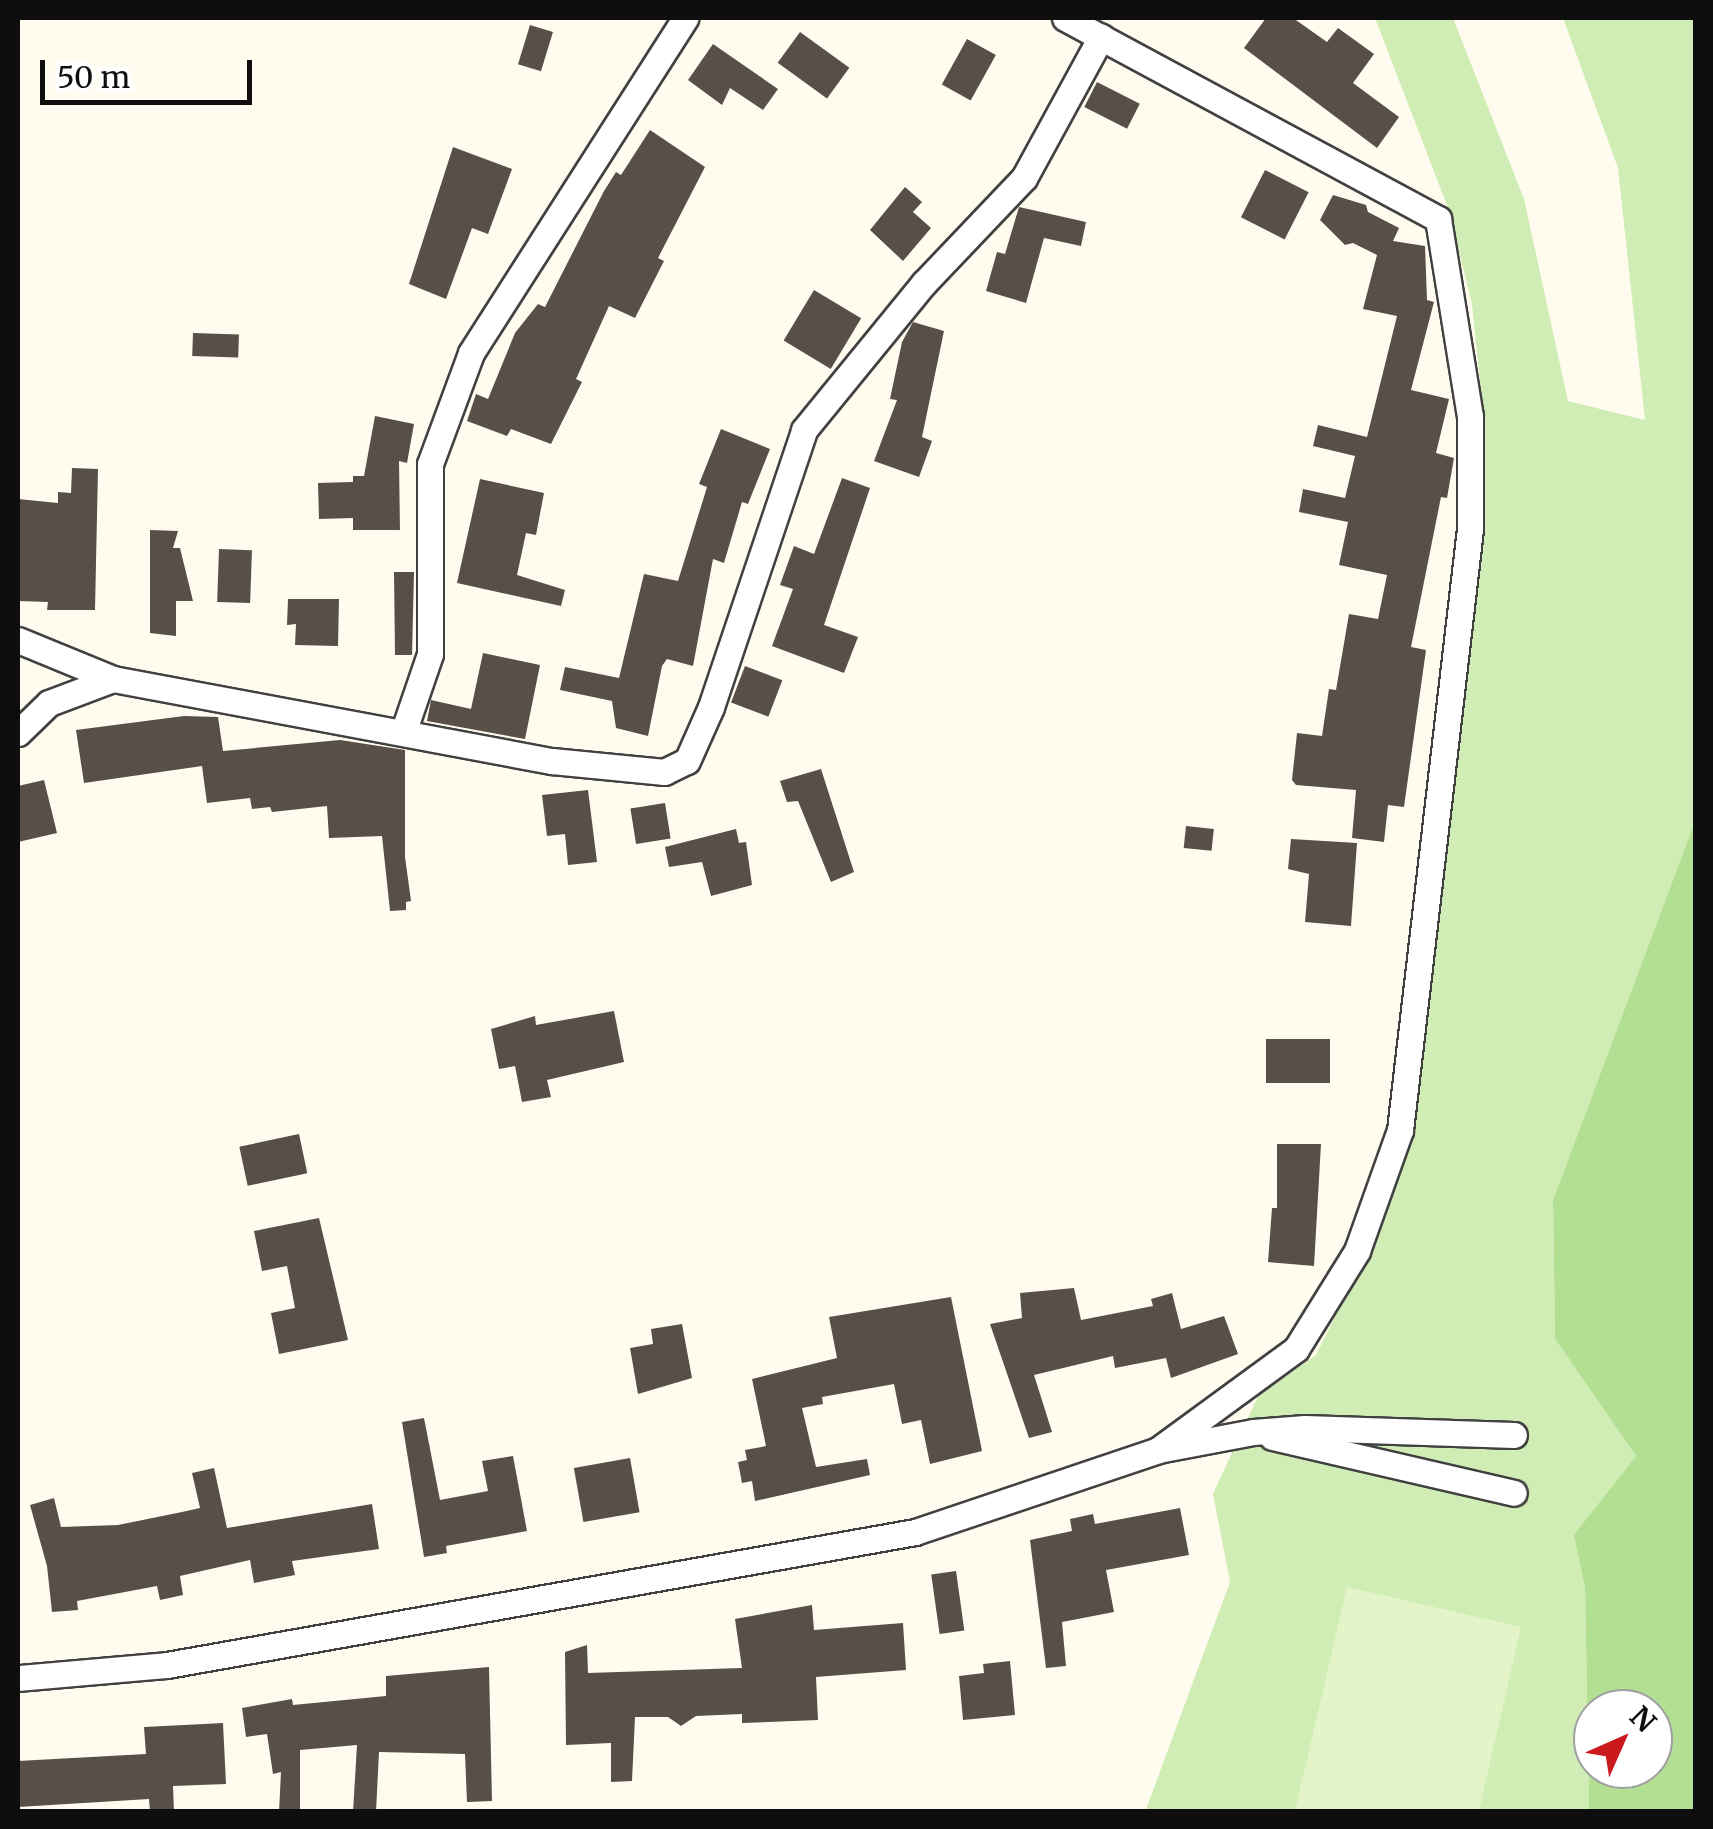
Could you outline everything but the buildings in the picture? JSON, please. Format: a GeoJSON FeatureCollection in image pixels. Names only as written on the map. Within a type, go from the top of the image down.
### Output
{"type":"FeatureCollection","features":[{"type":"Feature","properties":{"kind":"street"},"geometry":{"type":"LineString","coordinates":[[404,730],[430,654],[430,464],[471,354],[686,18]]}},
{"type":"Feature","properties":{"kind":"street"},"geometry":{"type":"LineString","coordinates":[[1065,18],[1438,218],[1470,416],[1470,529],[1400,1130],[1357,1250],[1296,1349],[1158,1450]]}},
{"type":"Feature","properties":{"kind":"street"},"geometry":{"type":"LineString","coordinates":[[18,640],[113,679],[404,730],[552,761],[664,772],[687,761],[710,708],[804,430],[924,283],[1024,178],[1101,36]]}},
{"type":"Feature","properties":{"kind":"street"},"geometry":{"type":"LineString","coordinates":[[18,733],[50,703],[113,679]]}},
{"type":"Feature","properties":{"kind":"street"},"geometry":{"type":"LineString","coordinates":[[18,1678],[166,1665],[915,1532],[1158,1450],[1253,1432],[1305,1428],[1514,1435]]}},
{"type":"Feature","properties":{"kind":"street"},"geometry":{"type":"LineString","coordinates":[[1253,1432],[1514,1493]]}},
{"type":"Feature","properties":{"kind":"green space"},"geometry":{"type":"Polygon","coordinates":[[[1375,18],[1453,18],[1524,199],[1568,401],[1645,420],[1618,168],[1563,18],[1695,18],[1695,821],[1553,1200],[1555,1339],[1636,1456],[1575,1535],[1585,1587],[1587,1689],[1573,1689],[1573,1789],[1589,1789],[1589,1811],[1145,1812],[1230,1582],[1213,1494],[1258,1396],[1316,1355],[1366,1254],[1408,1141],[1482,533],[1484,420],[1472,304],[1448,208],[1375,18]]]}},
{"type":"Feature","properties":{"kind":"green space"},"geometry":{"type":"Polygon","coordinates":[[[1695,821],[1695,1811],[1589,1811],[1589,1789],[1673,1789],[1673,1689],[1587,1689],[1585,1587],[1574,1535],[1636,1456],[1555,1339],[1553,1200],[1695,821]]]}},
{"type":"Feature","properties":{"kind":"green space"},"geometry":{"type":"Polygon","coordinates":[[[1347,1587],[1521,1627],[1479,1811],[1295,1811],[1347,1587]]]}}]}
